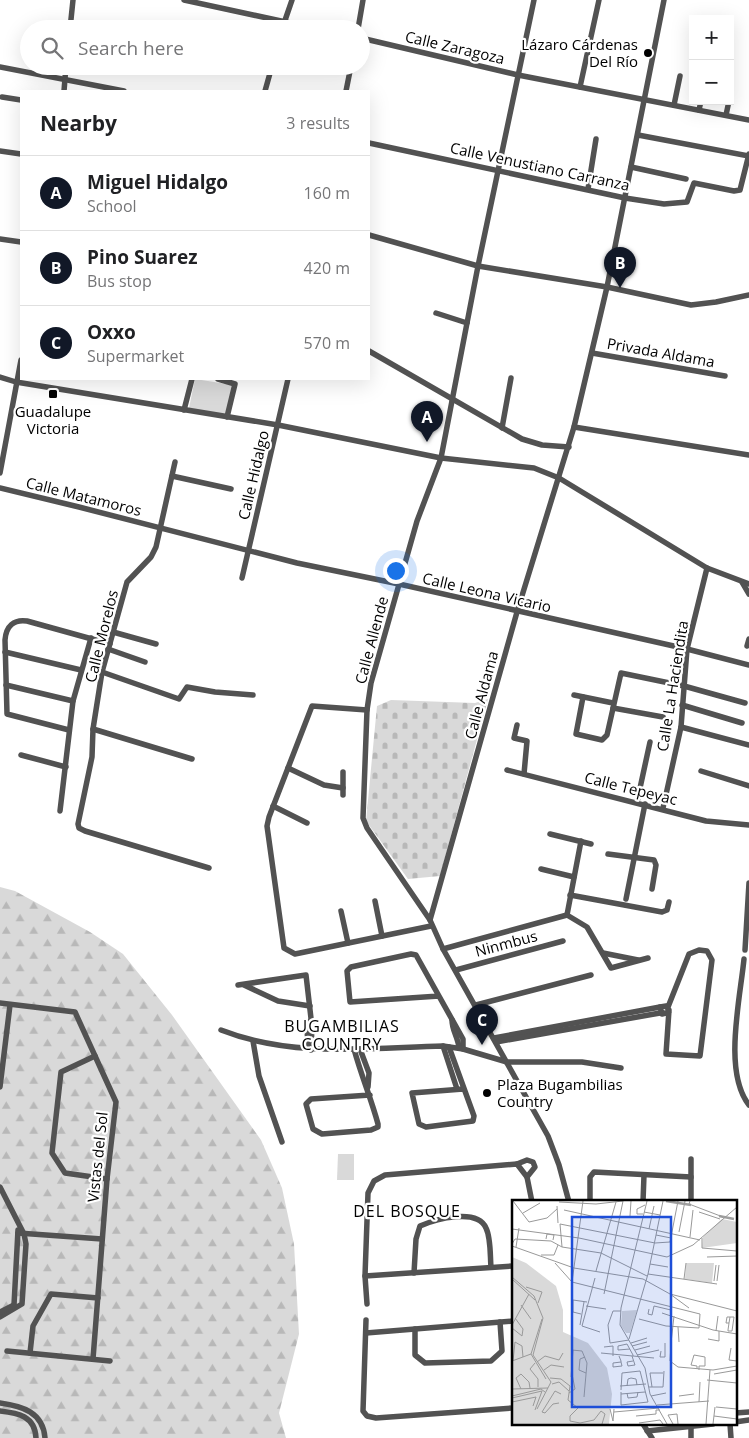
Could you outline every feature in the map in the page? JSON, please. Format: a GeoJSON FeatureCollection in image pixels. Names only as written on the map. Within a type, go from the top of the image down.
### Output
{"type":"FeatureCollection","features":[{"type":"Feature","properties":{"kind":"street"},"geometry":{"type":"LineString","coordinates":[[71,20],[73,0]]}},
{"type":"Feature","properties":{"kind":"street"},"geometry":{"type":"LineString","coordinates":[[184,0],[279,20]]}},
{"type":"Feature","properties":{"kind":"street"},"geometry":{"type":"LineString","coordinates":[[284,20],[292,0]]}},
{"type":"Feature","properties":{"kind":"street"},"geometry":{"type":"LineString","coordinates":[[360,20],[363,0]]}},
{"type":"Feature","properties":{"kind":"street","name":"Calle Allende"},"geometry":{"type":"LineString","coordinates":[[534,0],[478,266],[441,458],[417,522],[371,684],[367,710],[364,823],[430,923],[548,1136],[560,1165],[569,1200]]}},
{"type":"Feature","properties":{"kind":"street"},"geometry":{"type":"LineString","coordinates":[[580,87],[599,0]]}},
{"type":"Feature","properties":{"kind":"street","name":"Calle Aldama"},"geometry":{"type":"LineString","coordinates":[[430,923],[517,612],[574,427],[626,198],[664,0]]}},
{"type":"Feature","properties":{"kind":"street","name":"Calle Zaragoza"},"geometry":{"type":"LineString","coordinates":[[370,40],[518,75],[749,120]]}},
{"type":"Feature","properties":{"kind":"street"},"geometry":{"type":"LineString","coordinates":[[0,67],[20,71]]}},
{"type":"Feature","properties":{"kind":"street"},"geometry":{"type":"LineString","coordinates":[[43,75],[119,90]]}},
{"type":"Feature","properties":{"kind":"street"},"geometry":{"type":"LineString","coordinates":[[64,90],[65,75]]}},
{"type":"Feature","properties":{"kind":"street"},"geometry":{"type":"LineString","coordinates":[[265,90],[269,75]]}},
{"type":"Feature","properties":{"kind":"street"},"geometry":{"type":"LineString","coordinates":[[346,90],[349,75]]}},
{"type":"Feature","properties":{"kind":"street"},"geometry":{"type":"LineString","coordinates":[[674,105],[680,76]]}},
{"type":"Feature","properties":{"kind":"street"},"geometry":{"type":"LineString","coordinates":[[2,97],[20,100]]}},
{"type":"Feature","properties":{"kind":"street"},"geometry":{"type":"LineString","coordinates":[[699,110],[700,105]]}},
{"type":"Feature","properties":{"kind":"street"},"geometry":{"type":"LineString","coordinates":[[726,115],[728,105]]}},
{"type":"Feature","properties":{"kind":"street"},"geometry":{"type":"LineString","coordinates":[[638,135],[749,155]]}},
{"type":"Feature","properties":{"kind":"street"},"geometry":{"type":"LineString","coordinates":[[588,189],[596,138]]}},
{"type":"Feature","properties":{"kind":"street","name":"Calle Venustiano Carranza"},"geometry":{"type":"LineString","coordinates":[[370,143],[498,169],[626,198],[664,204],[685,203],[694,183],[734,191],[740,190],[749,155]]}},
{"type":"Feature","properties":{"kind":"street"},"geometry":{"type":"LineString","coordinates":[[0,151],[20,154]]}},
{"type":"Feature","properties":{"kind":"street"},"geometry":{"type":"LineString","coordinates":[[631,167],[686,179]]}},
{"type":"Feature","properties":{"kind":"street"},"geometry":{"type":"LineString","coordinates":[[370,235],[478,266],[607,287],[691,305],[749,295]]}},
{"type":"Feature","properties":{"kind":"street"},"geometry":{"type":"LineString","coordinates":[[0,239],[20,242]]}},
{"type":"Feature","properties":{"kind":"street"},"geometry":{"type":"LineString","coordinates":[[436,313],[467,323]]}},
{"type":"Feature","properties":{"kind":"street"},"geometry":{"type":"LineString","coordinates":[[370,352],[452,401],[522,439],[542,445],[569,446]]}},
{"type":"Feature","properties":{"kind":"street","name":"Privada Aldama"},"geometry":{"type":"LineString","coordinates":[[592,352],[725,376]]}},
{"type":"Feature","properties":{"kind":"street"},"geometry":{"type":"LineString","coordinates":[[0,473],[20,364]]}},
{"type":"Feature","properties":{"kind":"street"},"geometry":{"type":"LineString","coordinates":[[0,377],[16,382],[278,425],[441,458],[534,468],[559,478],[707,568],[749,584]]}},
{"type":"Feature","properties":{"kind":"street"},"geometry":{"type":"LineString","coordinates":[[502,428],[511,378]]}},
{"type":"Feature","properties":{"kind":"street"},"geometry":{"type":"LineString","coordinates":[[184,410],[192,380]]}},
{"type":"Feature","properties":{"kind":"street"},"geometry":{"type":"LineString","coordinates":[[221,380],[235,384],[227,417]]}},
{"type":"Feature","properties":{"kind":"street","name":"Calle Hidalgo"},"geometry":{"type":"LineString","coordinates":[[242,578],[288,380]]}},
{"type":"Feature","properties":{"kind":"street"},"geometry":{"type":"LineString","coordinates":[[574,427],[749,455]]}},
{"type":"Feature","properties":{"kind":"street","name":"Calle Morelos"},"geometry":{"type":"LineString","coordinates":[[174,462],[162,529],[152,555],[128,579],[102,672],[92,757],[78,826],[85,831],[209,868]]}},
{"type":"Feature","properties":{"kind":"street"},"geometry":{"type":"LineString","coordinates":[[172,476],[231,489]]}},
{"type":"Feature","properties":{"kind":"street","name":"Calle Matamoros"},"geometry":{"type":"LineString","coordinates":[[0,488],[162,529]]}},
{"type":"Feature","properties":{"kind":"street","name":"Calle Leona Vicario"},"geometry":{"type":"LineString","coordinates":[[162,529],[297,563],[688,649],[749,665]]}},
{"type":"Feature","properties":{"kind":"street","name":"Calle La Haciendita"},"geometry":{"type":"LineString","coordinates":[[663,808],[681,727],[688,649],[707,568]]}},
{"type":"Feature","properties":{"kind":"street"},"geometry":{"type":"LineString","coordinates":[[742,582],[749,594]]}},
{"type":"Feature","properties":{"kind":"street"},"geometry":{"type":"LineString","coordinates":[[69,730],[9,715],[6,710],[5,652],[7,629],[15,622],[21,620],[91,638],[145,662]]}},
{"type":"Feature","properties":{"kind":"street"},"geometry":{"type":"LineString","coordinates":[[113,632],[156,644]]}},
{"type":"Feature","properties":{"kind":"street"},"geometry":{"type":"LineString","coordinates":[[60,811],[73,701],[91,638]]}},
{"type":"Feature","properties":{"kind":"street"},"geometry":{"type":"LineString","coordinates":[[747,646],[749,639]]}},
{"type":"Feature","properties":{"kind":"street"},"geometry":{"type":"LineString","coordinates":[[5,652],[81,670]]}},
{"type":"Feature","properties":{"kind":"street"},"geometry":{"type":"LineString","coordinates":[[102,672],[180,700],[187,687],[215,692],[253,695]]}},
{"type":"Feature","properties":{"kind":"street"},"geometry":{"type":"LineString","coordinates":[[583,697],[576,734],[604,739],[620,674],[684,686],[745,703]]}},
{"type":"Feature","properties":{"kind":"street"},"geometry":{"type":"LineString","coordinates":[[6,685],[73,701]]}},
{"type":"Feature","properties":{"kind":"street"},"geometry":{"type":"LineString","coordinates":[[574,695],[663,717]]}},
{"type":"Feature","properties":{"kind":"street"},"geometry":{"type":"LineString","coordinates":[[367,710],[312,706],[273,806],[267,826],[284,948],[295,954],[382,936],[430,923]]}},
{"type":"Feature","properties":{"kind":"street"},"geometry":{"type":"LineString","coordinates":[[682,706],[742,723]]}},
{"type":"Feature","properties":{"kind":"street"},"geometry":{"type":"LineString","coordinates":[[517,725],[514,738],[527,741],[524,774]]}},
{"type":"Feature","properties":{"kind":"street"},"geometry":{"type":"LineString","coordinates":[[681,727],[749,745]]}},
{"type":"Feature","properties":{"kind":"street"},"geometry":{"type":"LineString","coordinates":[[94,729],[192,759]]}},
{"type":"Feature","properties":{"kind":"street"},"geometry":{"type":"LineString","coordinates":[[637,802],[650,742]]}},
{"type":"Feature","properties":{"kind":"street"},"geometry":{"type":"LineString","coordinates":[[21,755],[66,767]]}},
{"type":"Feature","properties":{"kind":"street"},"geometry":{"type":"LineString","coordinates":[[288,768],[324,785],[343,791],[343,772]]}},
{"type":"Feature","properties":{"kind":"street","name":"Calle Tepeyac"},"geometry":{"type":"LineString","coordinates":[[507,770],[663,808],[706,821],[749,825]]}},
{"type":"Feature","properties":{"kind":"street"},"geometry":{"type":"LineString","coordinates":[[700,771],[749,786]]}},
{"type":"Feature","properties":{"kind":"street"},"geometry":{"type":"LineString","coordinates":[[626,900],[645,804]]}},
{"type":"Feature","properties":{"kind":"street"},"geometry":{"type":"LineString","coordinates":[[273,806],[307,822]]}},
{"type":"Feature","properties":{"kind":"street"},"geometry":{"type":"LineString","coordinates":[[550,834],[591,844]]}},
{"type":"Feature","properties":{"kind":"street"},"geometry":{"type":"LineString","coordinates":[[567,915],[581,841]]}},
{"type":"Feature","properties":{"kind":"street"},"geometry":{"type":"LineString","coordinates":[[608,854],[655,862],[652,889]]}},
{"type":"Feature","properties":{"kind":"street"},"geometry":{"type":"LineString","coordinates":[[541,870],[574,876]]}},
{"type":"Feature","properties":{"kind":"street"},"geometry":{"type":"LineString","coordinates":[[745,950],[749,883]]}},
{"type":"Feature","properties":{"kind":"street"},"geometry":{"type":"LineString","coordinates":[[570,895],[662,912],[667,910],[669,902]]}},
{"type":"Feature","properties":{"kind":"street"},"geometry":{"type":"LineString","coordinates":[[375,901],[382,936]]}},
{"type":"Feature","properties":{"kind":"street"},"geometry":{"type":"LineString","coordinates":[[342,911],[348,943]]}},
{"type":"Feature","properties":{"kind":"street"},"geometry":{"type":"LineString","coordinates":[[443,949],[567,915],[588,927],[611,968],[648,958]]}},
{"type":"Feature","properties":{"kind":"street","name":"Ninmbus"},"geometry":{"type":"LineString","coordinates":[[456,970],[563,941]]}},
{"type":"Feature","properties":{"kind":"street"},"geometry":{"type":"LineString","coordinates":[[495,1040],[660,1010],[665,1015],[689,954],[699,950],[706,951],[712,960],[700,1056],[666,1054],[668,1010]]}},
{"type":"Feature","properties":{"kind":"street"},"geometry":{"type":"LineString","coordinates":[[603,953],[639,960]]}},
{"type":"Feature","properties":{"kind":"street"},"geometry":{"type":"LineString","coordinates":[[439,996],[350,1002],[346,971],[351,967],[414,954],[439,996],[452,1020],[452,1029],[461,1049]]}},
{"type":"Feature","properties":{"kind":"street"},"geometry":{"type":"LineString","coordinates":[[744,959],[734,1057],[738,1086],[749,1106]]}},
{"type":"Feature","properties":{"kind":"street"},"geometry":{"type":"LineString","coordinates":[[310,1006],[278,1001],[241,985],[304,974],[308,979],[310,1006],[310,1050]]}},
{"type":"Feature","properties":{"kind":"street"},"geometry":{"type":"LineString","coordinates":[[476,1005],[591,975]]}},
{"type":"Feature","properties":{"kind":"street","name":"Vistas del Sol"},"geometry":{"type":"LineString","coordinates":[[0,1004],[75,1012],[116,1102],[107,1179],[93,1359]]}},
{"type":"Feature","properties":{"kind":"street"},"geometry":{"type":"LineString","coordinates":[[0,1087],[10,1005]]}},
{"type":"Feature","properties":{"kind":"street"},"geometry":{"type":"LineString","coordinates":[[221,1030],[253,1041],[310,1050],[446,1047],[461,1049],[507,1062],[582,1062],[621,1068]]}},
{"type":"Feature","properties":{"kind":"street"},"geometry":{"type":"LineString","coordinates":[[253,1041],[259,1076],[282,1142]]}},
{"type":"Feature","properties":{"kind":"street"},"geometry":{"type":"LineString","coordinates":[[446,1047],[460,1089],[474,1116],[473,1121],[468,1123],[421,1126],[412,1093],[460,1089]]}},
{"type":"Feature","properties":{"kind":"street"},"geometry":{"type":"LineString","coordinates":[[357,1049],[361,1075],[368,1087],[378,1124],[376,1129],[322,1134],[316,1133],[313,1129],[306,1104],[311,1099],[370,1095]]}},
{"type":"Feature","properties":{"kind":"street"},"geometry":{"type":"LineString","coordinates":[[95,1056],[61,1072],[53,1154],[65,1173],[107,1179]]}},
{"type":"Feature","properties":{"kind":"street"},"geometry":{"type":"LineString","coordinates":[[691,1159],[691,1200]]}},
{"type":"Feature","properties":{"kind":"street"},"geometry":{"type":"LineString","coordinates":[[367,1304],[365,1276],[368,1193],[374,1181],[384,1175],[516,1164],[528,1160],[534,1164],[534,1169],[527,1177]]}},
{"type":"Feature","properties":{"kind":"street"},"geometry":{"type":"LineString","coordinates":[[516,1164],[527,1177],[532,1200]]}},
{"type":"Feature","properties":{"kind":"street"},"geometry":{"type":"LineString","coordinates":[[590,1200],[589,1181],[594,1172],[691,1177]]}},
{"type":"Feature","properties":{"kind":"street"},"geometry":{"type":"LineString","coordinates":[[643,1200],[644,1175]]}},
{"type":"Feature","properties":{"kind":"street"},"geometry":{"type":"LineString","coordinates":[[0,1187],[26,1244],[22,1304],[0,1317]]}},
{"type":"Feature","properties":{"kind":"street"},"geometry":{"type":"LineString","coordinates":[[414,1273],[416,1239],[420,1226],[448,1218],[474,1217],[482,1222],[487,1229],[492,1267]]}},
{"type":"Feature","properties":{"kind":"street"},"geometry":{"type":"LineString","coordinates":[[21,1234],[102,1239]]}},
{"type":"Feature","properties":{"kind":"street"},"geometry":{"type":"LineString","coordinates":[[16,1307],[15,1294],[21,1234]]}},
{"type":"Feature","properties":{"kind":"street"},"geometry":{"type":"LineString","coordinates":[[365,1276],[512,1266]]}},
{"type":"Feature","properties":{"kind":"street"},"geometry":{"type":"LineString","coordinates":[[15,1294],[23,1294]]}},
{"type":"Feature","properties":{"kind":"street"},"geometry":{"type":"LineString","coordinates":[[30,1353],[33,1326],[51,1294],[98,1298]]}},
{"type":"Feature","properties":{"kind":"street"},"geometry":{"type":"LineString","coordinates":[[0,1312],[16,1307]]}},
{"type":"Feature","properties":{"kind":"street"},"geometry":{"type":"LineString","coordinates":[[366,1320],[363,1411],[367,1416],[376,1418],[512,1408]]}},
{"type":"Feature","properties":{"kind":"street"},"geometry":{"type":"LineString","coordinates":[[366,1333],[512,1321]]}},
{"type":"Feature","properties":{"kind":"street"},"geometry":{"type":"LineString","coordinates":[[415,1329],[415,1355],[426,1363],[491,1361],[502,1351],[500,1322]]}},
{"type":"Feature","properties":{"kind":"street"},"geometry":{"type":"LineString","coordinates":[[7,1351],[110,1360]]}},
{"type":"Feature","properties":{"kind":"street"},"geometry":{"type":"LineString","coordinates":[[0,1403],[14,1404],[32,1412],[42,1422],[45,1438]]}},
{"type":"Feature","properties":{"kind":"street"},"geometry":{"type":"LineString","coordinates":[[0,1411],[18,1413],[28,1418],[34,1426],[36,1438]]}},
{"type":"Feature","properties":{"kind":"street"},"geometry":{"type":"LineString","coordinates":[[736,1413],[749,1412]]}},
{"type":"Feature","properties":{"kind":"street"},"geometry":{"type":"LineString","coordinates":[[736,1422],[749,1420]]}},
{"type":"Feature","properties":{"kind":"street"},"geometry":{"type":"LineString","coordinates":[[644,1426],[652,1438]]}},
{"type":"Feature","properties":{"kind":"street"},"geometry":{"type":"LineString","coordinates":[[647,1431],[673,1426],[691,1426],[691,1438]]}},
{"type":"Feature","properties":{"kind":"green space"},"geometry":{"type":"Polygon","coordinates":[[[195,380],[233,385],[227,415],[189,408],[195,380]]]}},
{"type":"Feature","properties":{"kind":"green space"},"geometry":{"type":"Polygon","coordinates":[[[488,699],[440,876],[408,879],[366,821],[377,706],[391,700],[475,703],[488,699]]]}},
{"type":"Feature","properties":{"kind":"green space"},"geometry":{"type":"Polygon","coordinates":[[[0,887],[15,891],[90,932],[123,954],[172,1015],[261,1140],[282,1188],[294,1244],[299,1334],[279,1413],[286,1438],[0,1438],[0,887]]]}},
{"type":"Feature","properties":{"kind":"green space"},"geometry":{"type":"Polygon","coordinates":[[[338,1154],[354,1154],[354,1180],[337,1180],[338,1154]]]}},
{"type":"Feature","properties":{"kind":"place","name":"Lázaro Cárdenas Del Río"},"geometry":{"type":"Point","coordinates":[648,53]}},
{"type":"Feature","properties":{"kind":"place","name":"Pino Suarez"},"geometry":{"type":"Point","coordinates":[620,288]}},
{"type":"Feature","properties":{"kind":"place","name":"Guadalupe Victoria"},"geometry":{"type":"Point","coordinates":[53,394]}},
{"type":"Feature","properties":{"kind":"place","name":"Miguel Hidalgo"},"geometry":{"type":"Point","coordinates":[427,442]}},
{"type":"Feature","properties":{"kind":"place","name":"Oxxo"},"geometry":{"type":"Point","coordinates":[482,1045]}},
{"type":"Feature","properties":{"kind":"place","name":"Plaza Bugambilias Country"},"geometry":{"type":"Point","coordinates":[487,1093]}},
{"type":"Feature","properties":{"kind":"district","name":"BUGAMBILIAS COUNTRY"},"geometry":{"type":"Point","coordinates":[342,1035]}},
{"type":"Feature","properties":{"kind":"district","name":"DEL BOSQUE"},"geometry":{"type":"Point","coordinates":[407,1211]}}]}
